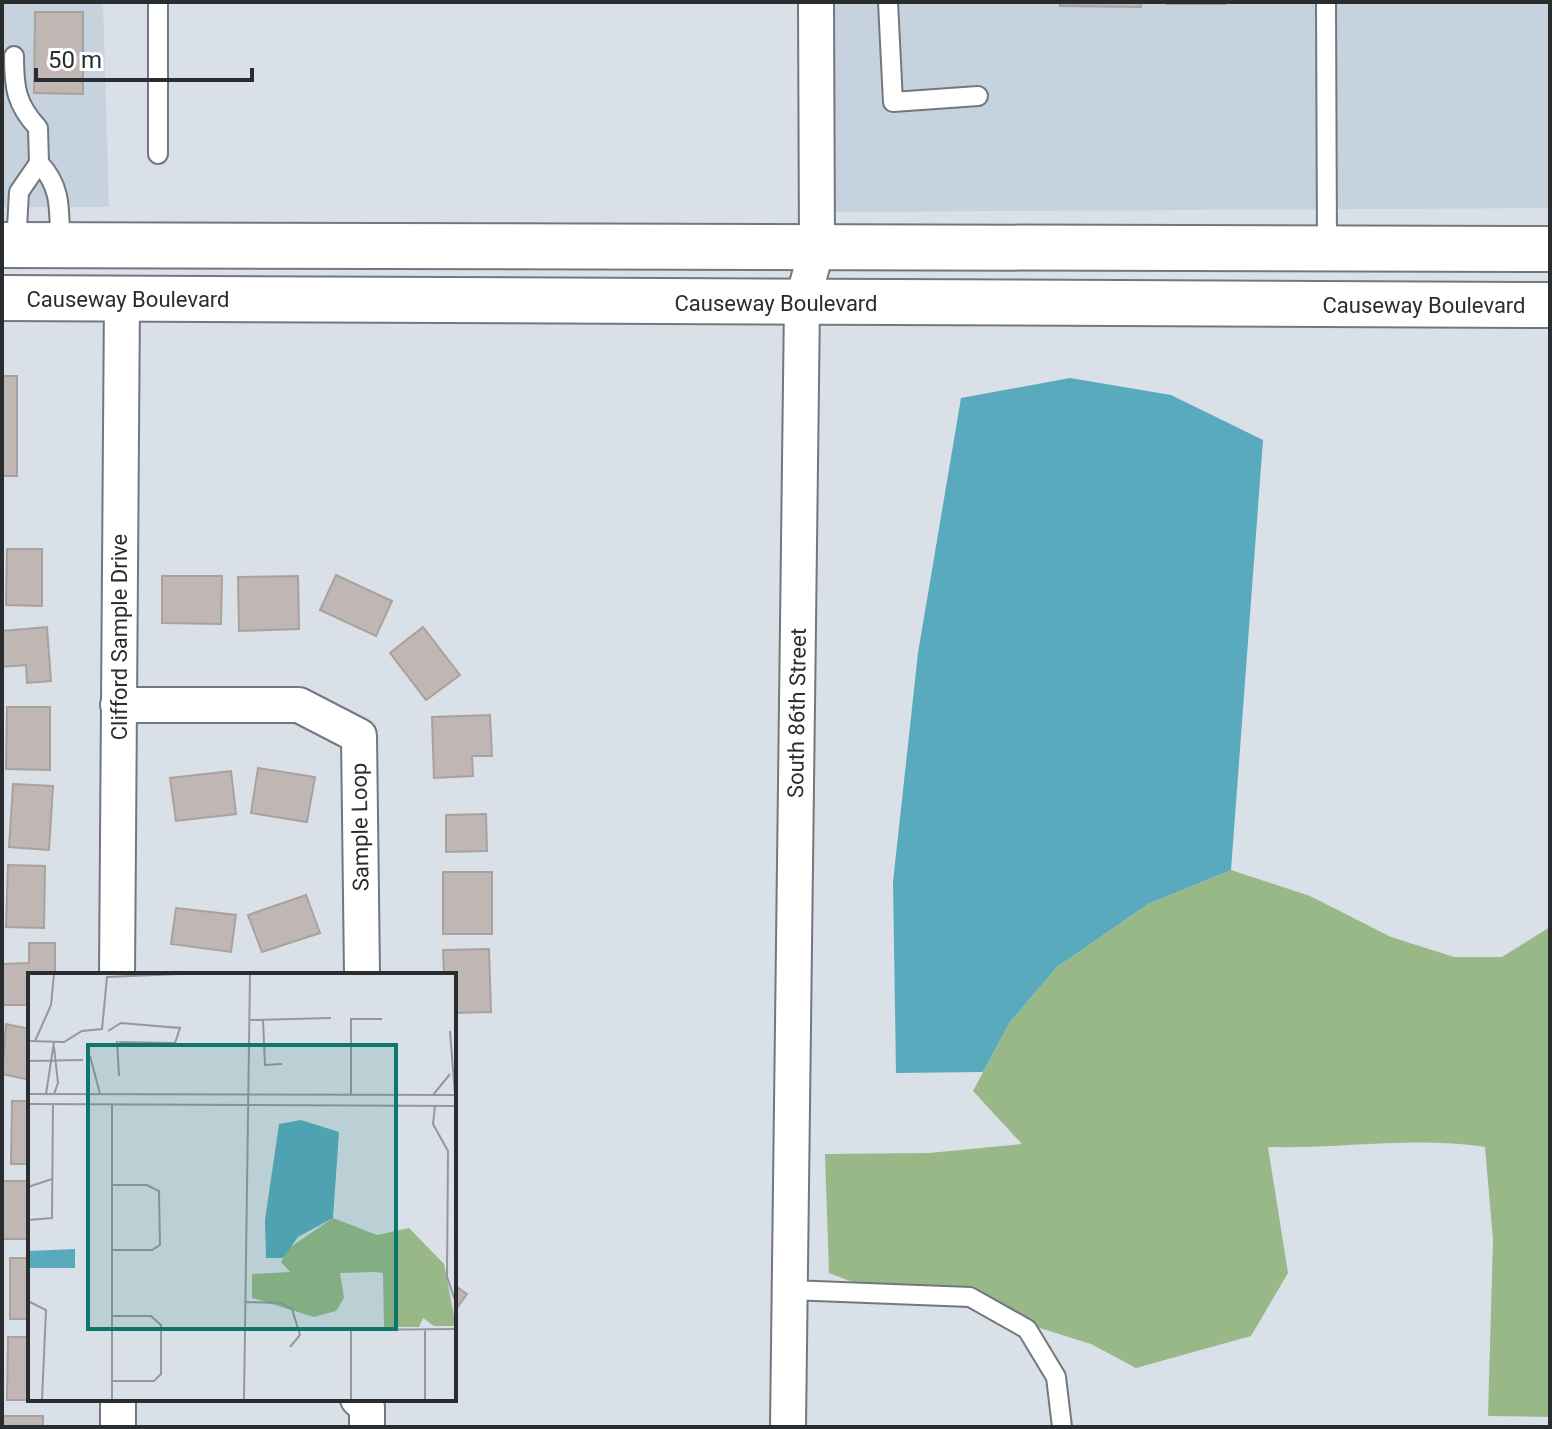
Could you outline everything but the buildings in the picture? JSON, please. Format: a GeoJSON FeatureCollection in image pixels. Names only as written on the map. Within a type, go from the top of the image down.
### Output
{"type":"FeatureCollection","features":[{"type":"Feature","properties":{"kind":"main road"},"geometry":{"type":"LineString","coordinates":[[7,255],[60,246],[1550,249]]}},
{"type":"Feature","properties":{"kind":"main road"},"geometry":{"type":"LineString","coordinates":[[7,255],[134,275],[194,267],[223,246]]}},
{"type":"Feature","properties":{"kind":"main road"},"geometry":{"type":"LineString","coordinates":[[1368,305],[1446,280],[1550,276]]}},
{"type":"Feature","properties":{"kind":"main road","name":"Causeway Boulevard"},"geometry":{"type":"LineString","coordinates":[[2,298],[1550,305]]}},
{"type":"Feature","properties":{"kind":"street","name":"South 86th Street"},"geometry":{"type":"LineString","coordinates":[[788,1427],[802,303],[817,248],[816,2]]}},
{"type":"Feature","properties":{"kind":"street","name":"Clifford Sample Drive"},"geometry":{"type":"LineString","coordinates":[[117,973],[122,298]]}},
{"type":"Feature","properties":{"kind":"street","name":"Sample Loop"},"geometry":{"type":"LineString","coordinates":[[118,705],[299,705],[359,736],[362,973]]}},
{"type":"Feature","properties":{"kind":"street"},"geometry":{"type":"LineString","coordinates":[[118,1401],[118,1427]]}},
{"type":"Feature","properties":{"kind":"street"},"geometry":{"type":"LineString","coordinates":[[360,1401],[367,1407],[367,1427]]}},
{"type":"Feature","properties":{"kind":"lane"},"geometry":{"type":"LineString","coordinates":[[158,2],[158,154]]}},
{"type":"Feature","properties":{"kind":"lane"},"geometry":{"type":"LineString","coordinates":[[888,2],[893,102],[978,96]]}},
{"type":"Feature","properties":{"kind":"lane"},"geometry":{"type":"LineString","coordinates":[[1326,2],[1327,248]]}},
{"type":"Feature","properties":{"kind":"lane"},"geometry":{"type":"LineString","coordinates":[[7,255],[19,192],[39,163],[38,128],[22,111],[14,94],[14,56]]}},
{"type":"Feature","properties":{"kind":"lane"},"geometry":{"type":"LineString","coordinates":[[39,163],[52,177],[58,191],[60,246]]}},
{"type":"Feature","properties":{"kind":"lane"},"geometry":{"type":"LineString","coordinates":[[790,1290],[970,1297],[1027,1329],[1056,1377],[1062,1427]]}},
{"type":"Feature","properties":{"kind":"shaded area"},"geometry":{"type":"Polygon","coordinates":[[[2,2],[103,2],[109,207],[2,207],[2,2]]]}},
{"type":"Feature","properties":{"kind":"shaded area"},"geometry":{"type":"Polygon","coordinates":[[[831,2],[1550,2],[1550,208],[832,212],[831,2]]]}},
{"type":"Feature","properties":{"kind":"green space"},"geometry":{"type":"Polygon","coordinates":[[[1231,870],[1310,896],[1391,937],[1454,957],[1502,957],[1550,927],[1550,1417],[1488,1416],[1493,1240],[1485,1147],[1404,1143],[1268,1147],[1288,1273],[1251,1336],[1136,1368],[1091,1344],[976,1308],[905,1302],[829,1273],[825,1154],[929,1153],[1022,1144],[973,1091],[1010,1022],[1057,967],[1148,904],[1231,870]]]}},
{"type":"Feature","properties":{"kind":"water"},"geometry":{"type":"Polygon","coordinates":[[[1070,378],[1171,395],[1263,440],[1231,870],[1148,904],[1057,967],[1010,1022],[983,1072],[896,1073],[893,882],[918,653],[961,398],[1070,378]]]}}]}
